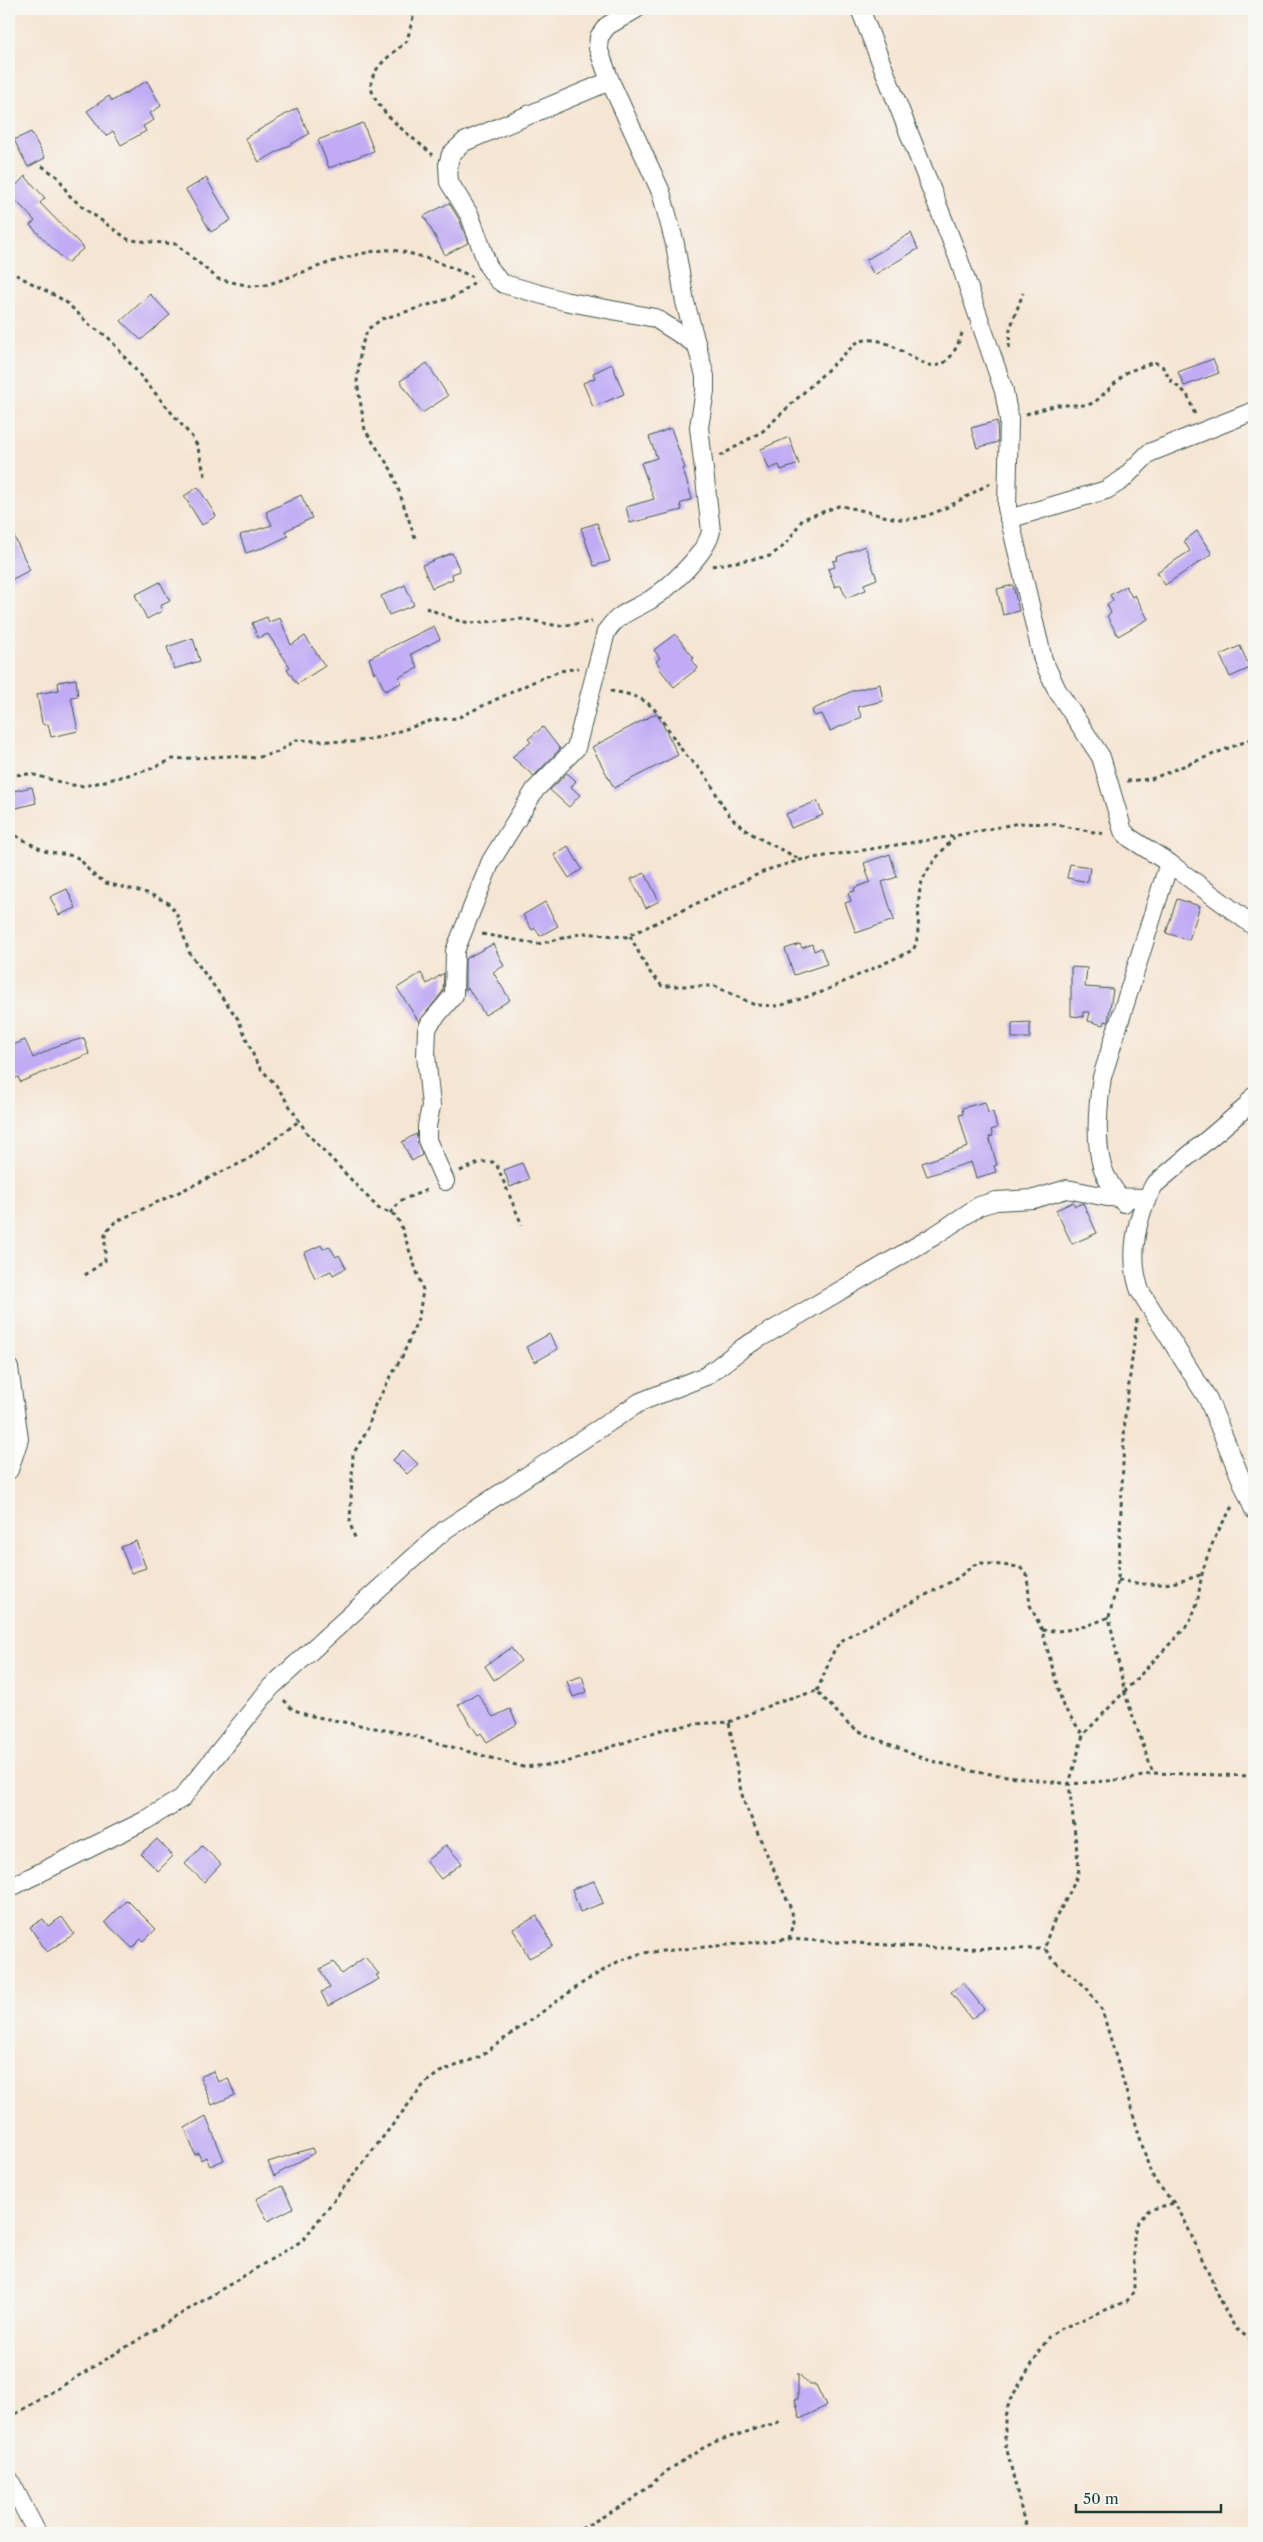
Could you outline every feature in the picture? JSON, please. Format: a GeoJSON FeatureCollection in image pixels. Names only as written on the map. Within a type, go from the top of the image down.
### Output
{"type":"FeatureCollection","features":[{"type":"Feature","properties":{"kind":"street"},"geometry":{"type":"LineString","coordinates":[[445,1181],[427,1140],[426,1126],[431,1106],[426,1036],[430,1023],[454,995],[454,951],[462,930],[495,853],[535,790],[576,748],[606,632],[617,617],[658,595],[683,570],[710,538],[711,531],[699,427],[705,391],[705,376],[685,302],[667,210],[610,81],[598,48],[599,37],[607,26],[636,9]]}},
{"type":"Feature","properties":{"kind":"street"},"geometry":{"type":"LineString","coordinates":[[860,9],[958,257],[1004,391],[1009,418],[1007,474],[1009,519],[1043,660],[1056,690],[1100,757],[1106,772],[1120,826],[1130,838],[1169,863],[1254,926]]}},
{"type":"Feature","properties":{"kind":"street"},"geometry":{"type":"LineString","coordinates":[[610,81],[464,142],[451,154],[448,176],[452,188],[470,216],[483,273],[504,284],[564,301],[655,318],[697,345]]}},
{"type":"Feature","properties":{"kind":"street"},"geometry":{"type":"LineString","coordinates":[[1009,519],[1115,486],[1149,453],[1254,411]]}},
{"type":"Feature","properties":{"kind":"street"},"geometry":{"type":"LineString","coordinates":[[1138,1223],[1105,1175],[1100,1157],[1098,1104],[1102,1077],[1169,863]]}},
{"type":"Feature","properties":{"kind":"street"},"geometry":{"type":"LineString","coordinates":[[1254,1096],[1245,1108],[1164,1174],[1146,1198],[1138,1223],[1134,1274],[1140,1291],[1208,1399],[1247,1488],[1254,1510]]}},
{"type":"Feature","properties":{"kind":"street"},"geometry":{"type":"LineString","coordinates":[[9,1888],[146,1820],[182,1798],[271,1687],[446,1529],[640,1402],[706,1376],[744,1347],[934,1236],[979,1206],[996,1201],[1034,1199],[1067,1189],[1120,1198],[1146,1198]]}},
{"type":"Feature","properties":{"kind":"street"},"geometry":{"type":"LineString","coordinates":[[9,1368],[18,1439],[9,1470]]}},
{"type":"Feature","properties":{"kind":"street"},"geometry":{"type":"LineString","coordinates":[[9,2480],[37,2533]]}},
{"type":"Feature","properties":{"kind":"path"},"geometry":{"type":"LineString","coordinates":[[414,9],[407,41],[396,49],[374,74],[371,80],[372,88],[384,113],[433,154],[448,176]]}},
{"type":"Feature","properties":{"kind":"path"},"geometry":{"type":"LineString","coordinates":[[42,166],[59,178],[68,194],[80,206],[129,240],[176,244],[218,279],[227,282],[254,286],[266,284],[356,255],[384,250],[483,273]]}},
{"type":"Feature","properties":{"kind":"path"},"geometry":{"type":"LineString","coordinates":[[9,271],[65,301],[91,326],[108,337],[192,437],[197,446],[205,476]]}},
{"type":"Feature","properties":{"kind":"path"},"geometry":{"type":"LineString","coordinates":[[415,538],[392,472],[366,430],[357,382],[361,347],[368,329],[382,319],[461,294],[483,273]]}},
{"type":"Feature","properties":{"kind":"path"},"geometry":{"type":"LineString","coordinates":[[1008,354],[1010,329],[1023,293]]}},
{"type":"Feature","properties":{"kind":"path"},"geometry":{"type":"LineString","coordinates":[[703,465],[763,431],[842,354],[865,338],[880,339],[924,365],[939,364],[949,359],[957,348],[972,298]]}},
{"type":"Feature","properties":{"kind":"path"},"geometry":{"type":"LineString","coordinates":[[1009,418],[1057,405],[1088,405],[1095,402],[1127,372],[1141,366],[1159,362],[1172,382],[1187,394],[1201,432]]}},
{"type":"Feature","properties":{"kind":"path"},"geometry":{"type":"LineString","coordinates":[[683,570],[770,556],[786,545],[803,519],[830,508],[839,506],[901,519],[917,518],[940,509],[1007,474]]}},
{"type":"Feature","properties":{"kind":"path"},"geometry":{"type":"LineString","coordinates":[[426,608],[456,620],[470,622],[518,619],[558,626],[617,617]]}},
{"type":"Feature","properties":{"kind":"path"},"geometry":{"type":"LineString","coordinates":[[9,775],[31,774],[71,785],[85,786],[148,770],[173,760],[230,756],[256,758],[278,752],[296,740],[353,742],[381,737],[433,720],[457,718],[560,671],[597,665]]}},
{"type":"Feature","properties":{"kind":"path"},"geometry":{"type":"LineString","coordinates":[[592,688],[627,693],[645,700],[660,715],[670,734],[706,777],[734,820],[800,860]]}},
{"type":"Feature","properties":{"kind":"path"},"geometry":{"type":"LineString","coordinates":[[1106,772],[1130,781],[1151,779],[1254,738]]}},
{"type":"Feature","properties":{"kind":"path"},"geometry":{"type":"LineString","coordinates":[[462,930],[538,944],[584,933],[630,936],[767,870],[800,860],[1018,824],[1053,824],[1130,838]]}},
{"type":"Feature","properties":{"kind":"path"},"geometry":{"type":"LineString","coordinates":[[9,832],[44,851],[74,856],[80,859],[91,873],[114,886],[131,889],[167,902],[176,912],[189,952],[238,1020],[258,1066],[276,1085],[307,1133],[378,1208],[395,1215],[400,1223],[423,1290],[419,1316],[403,1355],[375,1405],[367,1432],[353,1454],[350,1523],[355,1538]]}},
{"type":"Feature","properties":{"kind":"path"},"geometry":{"type":"LineString","coordinates":[[630,936],[648,970],[662,986],[715,986],[756,1005],[779,1006],[822,992],[913,950],[916,940],[921,883],[931,866],[954,836]]}},
{"type":"Feature","properties":{"kind":"path"},"geometry":{"type":"LineString","coordinates":[[85,1275],[106,1262],[105,1233],[115,1222],[248,1160],[299,1121]]}},
{"type":"Feature","properties":{"kind":"path"},"geometry":{"type":"LineString","coordinates":[[390,1213],[402,1200],[439,1186],[461,1170],[481,1162],[493,1162],[497,1166],[522,1225]]}},
{"type":"Feature","properties":{"kind":"path"},"geometry":{"type":"LineString","coordinates":[[1140,1291],[1125,1416],[1118,1580],[1109,1618],[1125,1694],[1153,1773]]}},
{"type":"Feature","properties":{"kind":"path"},"geometry":{"type":"LineString","coordinates":[[1247,1488],[1224,1520],[1202,1574],[1198,1607],[1193,1617],[1125,1694],[1084,1736],[1069,1784],[1079,1869],[1076,1880],[1047,1936],[1045,1949],[1053,1960],[1086,1986],[1102,2010],[1149,2168],[1155,2181],[1184,2218],[1227,2314],[1236,2328],[1254,2342]]}},
{"type":"Feature","properties":{"kind":"path"},"geometry":{"type":"LineString","coordinates":[[816,1691],[835,1648],[845,1638],[956,1579],[974,1565],[981,1563],[1020,1567],[1024,1571],[1030,1605],[1042,1630],[1063,1706],[1084,1736]]}},
{"type":"Feature","properties":{"kind":"path"},"geometry":{"type":"LineString","coordinates":[[1118,1580],[1156,1586],[1166,1585],[1202,1574]]}},
{"type":"Feature","properties":{"kind":"path"},"geometry":{"type":"LineString","coordinates":[[1042,1630],[1062,1632],[1090,1626],[1109,1618]]}},
{"type":"Feature","properties":{"kind":"path"},"geometry":{"type":"LineString","coordinates":[[271,1687],[292,1709],[307,1715],[406,1734],[523,1767],[560,1764],[661,1730],[695,1724],[729,1722],[783,1700],[816,1691]]}},
{"type":"Feature","properties":{"kind":"path"},"geometry":{"type":"LineString","coordinates":[[816,1691],[849,1725],[863,1734],[924,1759],[1003,1777],[1069,1784],[1131,1778],[1153,1773],[1254,1776]]}},
{"type":"Feature","properties":{"kind":"path"},"geometry":{"type":"LineString","coordinates":[[729,1722],[738,1784],[744,1802],[792,1911],[793,1922],[789,1939]]}},
{"type":"Feature","properties":{"kind":"path"},"geometry":{"type":"LineString","coordinates":[[9,2418],[286,2253],[303,2240],[425,2083],[440,2072],[479,2057],[584,1982],[619,1961],[642,1954],[789,1939],[936,1948],[1045,1949]]}},
{"type":"Feature","properties":{"kind":"path"},"geometry":{"type":"LineString","coordinates":[[1027,2533],[1005,2442],[1005,2416],[1010,2400],[1049,2336],[1060,2329],[1127,2301],[1134,2291],[1134,2233],[1138,2222],[1149,2210],[1174,2203]]}},
{"type":"Feature","properties":{"kind":"path"},"geometry":{"type":"LineString","coordinates":[[574,2533],[632,2500],[667,2471],[702,2448],[717,2441],[782,2421]]}},
{"type":"Feature","properties":{"kind":"building"},"geometry":{"type":"Polygon","coordinates":[[[147,81],[161,106],[150,113],[154,120],[143,126],[146,131],[121,145],[113,131],[106,136],[87,111],[109,96],[112,101],[147,81]]]}},
{"type":"Feature","properties":{"kind":"building"},"geometry":{"type":"Polygon","coordinates":[[[297,108],[309,134],[259,162],[245,138],[297,108]]]}},
{"type":"Feature","properties":{"kind":"building"},"geometry":{"type":"Polygon","coordinates":[[[363,123],[374,151],[329,168],[318,140],[363,123]]]}},
{"type":"Feature","properties":{"kind":"building"},"geometry":{"type":"Polygon","coordinates":[[[31,132],[45,158],[28,167],[14,140],[31,132]]]}},
{"type":"Feature","properties":{"kind":"building"},"geometry":{"type":"Polygon","coordinates":[[[25,176],[45,198],[40,203],[84,248],[67,263],[30,225],[35,221],[9,193],[25,176]]]}},
{"type":"Feature","properties":{"kind":"building"},"geometry":{"type":"Polygon","coordinates":[[[206,178],[231,220],[211,232],[186,190],[206,178]]]}},
{"type":"Feature","properties":{"kind":"building"},"geometry":{"type":"Polygon","coordinates":[[[449,203],[460,221],[468,243],[445,255],[424,216],[449,203]]]}},
{"type":"Feature","properties":{"kind":"building"},"geometry":{"type":"Polygon","coordinates":[[[911,233],[918,249],[874,275],[866,260],[911,233]]]}},
{"type":"Feature","properties":{"kind":"building"},"geometry":{"type":"Polygon","coordinates":[[[150,294],[170,315],[141,340],[121,321],[150,294]]]}},
{"type":"Feature","properties":{"kind":"building"},"geometry":{"type":"Polygon","coordinates":[[[1213,359],[1219,373],[1184,386],[1178,372],[1213,359]]]}},
{"type":"Feature","properties":{"kind":"building"},"geometry":{"type":"Polygon","coordinates":[[[427,363],[448,396],[422,413],[400,381],[427,363]]]}},
{"type":"Feature","properties":{"kind":"building"},"geometry":{"type":"Polygon","coordinates":[[[612,364],[624,394],[593,407],[583,383],[595,378],[593,373],[612,364]]]}},
{"type":"Feature","properties":{"kind":"building"},"geometry":{"type":"Polygon","coordinates":[[[997,421],[998,442],[977,448],[971,428],[997,421]]]}},
{"type":"Feature","properties":{"kind":"building"},"geometry":{"type":"Polygon","coordinates":[[[671,428],[685,468],[683,469],[692,499],[680,504],[682,510],[630,523],[626,507],[654,499],[641,463],[657,458],[649,437],[671,428]]]}},
{"type":"Feature","properties":{"kind":"building"},"geometry":{"type":"Polygon","coordinates":[[[789,437],[799,464],[781,470],[779,465],[769,469],[761,449],[789,437]]]}},
{"type":"Feature","properties":{"kind":"building"},"geometry":{"type":"Polygon","coordinates":[[[198,487],[216,516],[202,525],[184,496],[198,487]]]}},
{"type":"Feature","properties":{"kind":"building"},"geometry":{"type":"Polygon","coordinates":[[[301,495],[312,518],[285,531],[288,536],[265,547],[246,553],[240,535],[272,525],[266,512],[301,495]]]}},
{"type":"Feature","properties":{"kind":"building"},"geometry":{"type":"Polygon","coordinates":[[[597,523],[610,561],[594,566],[581,528],[597,523]]]}},
{"type":"Feature","properties":{"kind":"building"},"geometry":{"type":"Polygon","coordinates":[[[9,526],[30,570],[9,581],[9,526]]]}},
{"type":"Feature","properties":{"kind":"building"},"geometry":{"type":"Polygon","coordinates":[[[1197,531],[1212,554],[1165,585],[1157,572],[1190,551],[1184,541],[1197,531]]]}},
{"type":"Feature","properties":{"kind":"building"},"geometry":{"type":"Polygon","coordinates":[[[865,546],[877,579],[864,584],[866,590],[846,598],[841,585],[835,587],[828,569],[835,567],[833,561],[838,560],[837,557],[865,546]]]}},
{"type":"Feature","properties":{"kind":"building"},"geometry":{"type":"Polygon","coordinates":[[[452,553],[460,571],[452,574],[453,579],[432,588],[422,565],[452,553]]]}},
{"type":"Feature","properties":{"kind":"building"},"geometry":{"type":"Polygon","coordinates":[[[160,582],[170,601],[160,606],[162,611],[147,619],[135,595],[160,582]]]}},
{"type":"Feature","properties":{"kind":"building"},"geometry":{"type":"Polygon","coordinates":[[[405,585],[414,605],[389,615],[381,596],[405,585]]]}},
{"type":"Feature","properties":{"kind":"building"},"geometry":{"type":"Polygon","coordinates":[[[1013,585],[1019,611],[1003,615],[997,589],[1013,585]]]}},
{"type":"Feature","properties":{"kind":"building"},"geometry":{"type":"Polygon","coordinates":[[[1126,586],[1132,597],[1135,595],[1148,619],[1118,636],[1107,616],[1111,613],[1107,604],[1113,600],[1110,595],[1126,586]]]}},
{"type":"Feature","properties":{"kind":"building"},"geometry":{"type":"Polygon","coordinates":[[[267,617],[269,622],[280,618],[291,645],[305,636],[325,666],[297,684],[287,669],[290,667],[268,634],[258,638],[252,623],[267,617]]]}},
{"type":"Feature","properties":{"kind":"building"},"geometry":{"type":"Polygon","coordinates":[[[434,626],[440,639],[411,654],[418,668],[399,677],[401,683],[385,691],[376,672],[374,673],[369,658],[434,626]]]}},
{"type":"Feature","properties":{"kind":"building"},"geometry":{"type":"Polygon","coordinates":[[[675,634],[694,658],[692,660],[698,668],[674,687],[659,668],[656,661],[660,658],[654,650],[675,634]]]}},
{"type":"Feature","properties":{"kind":"building"},"geometry":{"type":"Polygon","coordinates":[[[193,638],[200,661],[174,669],[167,647],[193,638]]]}},
{"type":"Feature","properties":{"kind":"building"},"geometry":{"type":"Polygon","coordinates":[[[1240,646],[1250,668],[1230,677],[1220,655],[1240,646]]]}},
{"type":"Feature","properties":{"kind":"building"},"geometry":{"type":"Polygon","coordinates":[[[76,679],[78,696],[71,697],[78,731],[51,737],[48,724],[44,725],[42,723],[37,694],[59,690],[58,682],[76,679]]]}},
{"type":"Feature","properties":{"kind":"building"},"geometry":{"type":"Polygon","coordinates":[[[880,684],[883,701],[857,707],[862,717],[830,731],[822,714],[814,716],[812,710],[852,691],[880,684]]]}},
{"type":"Feature","properties":{"kind":"building"},"geometry":{"type":"Polygon","coordinates":[[[657,713],[678,755],[614,788],[592,747],[657,713]]]}},
{"type":"Feature","properties":{"kind":"building"},"geometry":{"type":"Polygon","coordinates":[[[543,727],[560,749],[534,776],[512,757],[531,742],[528,739],[543,727]]]}},
{"type":"Feature","properties":{"kind":"building"},"geometry":{"type":"Polygon","coordinates":[[[567,773],[576,781],[571,787],[580,795],[569,807],[550,790],[567,773]]]}},
{"type":"Feature","properties":{"kind":"building"},"geometry":{"type":"Polygon","coordinates":[[[32,787],[36,803],[9,810],[9,792],[32,787]]]}},
{"type":"Feature","properties":{"kind":"building"},"geometry":{"type":"Polygon","coordinates":[[[817,801],[823,815],[791,828],[786,814],[817,801]]]}},
{"type":"Feature","properties":{"kind":"building"},"geometry":{"type":"Polygon","coordinates":[[[568,846],[582,869],[569,878],[554,855],[568,846]]]}},
{"type":"Feature","properties":{"kind":"building"},"geometry":{"type":"Polygon","coordinates":[[[890,854],[897,877],[882,882],[894,920],[856,933],[845,903],[851,901],[848,893],[855,891],[854,888],[870,882],[864,863],[890,854]]]}},
{"type":"Feature","properties":{"kind":"building"},"geometry":{"type":"Polygon","coordinates":[[[1070,864],[1090,867],[1088,882],[1067,878],[1070,864]]]}},
{"type":"Feature","properties":{"kind":"building"},"geometry":{"type":"Polygon","coordinates":[[[645,873],[659,901],[646,908],[631,879],[645,873]]]}},
{"type":"Feature","properties":{"kind":"building"},"geometry":{"type":"Polygon","coordinates":[[[67,889],[76,908],[59,915],[50,897],[67,889]]]}},
{"type":"Feature","properties":{"kind":"building"},"geometry":{"type":"Polygon","coordinates":[[[1177,899],[1200,906],[1189,940],[1166,933],[1177,899]]]}},
{"type":"Feature","properties":{"kind":"building"},"geometry":{"type":"Polygon","coordinates":[[[545,902],[558,926],[540,936],[535,928],[532,930],[523,915],[545,902]]]}},
{"type":"Feature","properties":{"kind":"building"},"geometry":{"type":"Polygon","coordinates":[[[493,944],[504,966],[493,972],[510,1000],[485,1015],[468,988],[465,990],[465,959],[493,944]]]}},
{"type":"Feature","properties":{"kind":"building"},"geometry":{"type":"Polygon","coordinates":[[[800,944],[802,948],[812,944],[814,951],[821,948],[827,964],[794,975],[785,949],[800,944]]]}},
{"type":"Feature","properties":{"kind":"building"},"geometry":{"type":"Polygon","coordinates":[[[1071,967],[1087,968],[1085,987],[1113,989],[1108,1022],[1104,1021],[1103,1025],[1088,1021],[1090,1012],[1083,1012],[1083,1017],[1071,1016],[1071,967]]]}},
{"type":"Feature","properties":{"kind":"building"},"geometry":{"type":"Polygon","coordinates":[[[421,973],[427,984],[444,973],[443,991],[419,1022],[397,988],[421,973]]]}},
{"type":"Feature","properties":{"kind":"building"},"geometry":{"type":"Polygon","coordinates":[[[1030,1022],[1030,1038],[1012,1038],[1012,1023],[1030,1022]]]}},
{"type":"Feature","properties":{"kind":"building"},"geometry":{"type":"Polygon","coordinates":[[[84,1038],[89,1054],[20,1082],[18,1077],[9,1081],[9,1047],[25,1040],[33,1058],[59,1045],[84,1038]]]}},
{"type":"Feature","properties":{"kind":"building"},"geometry":{"type":"Polygon","coordinates":[[[985,1102],[988,1113],[993,1112],[997,1128],[991,1130],[993,1136],[989,1137],[997,1165],[994,1166],[996,1172],[976,1178],[971,1162],[927,1176],[922,1163],[968,1147],[959,1115],[963,1114],[962,1108],[985,1102]]]}},
{"type":"Feature","properties":{"kind":"building"},"geometry":{"type":"Polygon","coordinates":[[[416,1134],[422,1155],[412,1161],[402,1142],[416,1134]]]}},
{"type":"Feature","properties":{"kind":"building"},"geometry":{"type":"Polygon","coordinates":[[[522,1163],[529,1179],[510,1187],[504,1170],[522,1163]]]}},
{"type":"Feature","properties":{"kind":"building"},"geometry":{"type":"Polygon","coordinates":[[[1073,1202],[1075,1206],[1083,1203],[1097,1233],[1072,1244],[1056,1210],[1073,1202]]]}},
{"type":"Feature","properties":{"kind":"building"},"geometry":{"type":"Polygon","coordinates":[[[321,1245],[323,1249],[329,1246],[336,1257],[339,1255],[346,1268],[333,1275],[331,1271],[315,1278],[304,1253],[321,1245]]]}},
{"type":"Feature","properties":{"kind":"building"},"geometry":{"type":"Polygon","coordinates":[[[549,1334],[558,1349],[535,1362],[526,1347],[549,1334]]]}},
{"type":"Feature","properties":{"kind":"building"},"geometry":{"type":"Polygon","coordinates":[[[403,1450],[418,1464],[407,1474],[393,1460],[403,1450]]]}},
{"type":"Feature","properties":{"kind":"building"},"geometry":{"type":"Polygon","coordinates":[[[136,1541],[146,1568],[131,1573],[121,1547],[136,1541]]]}},
{"type":"Feature","properties":{"kind":"building"},"geometry":{"type":"Polygon","coordinates":[[[511,1648],[521,1661],[494,1680],[485,1666],[511,1648]]]}},
{"type":"Feature","properties":{"kind":"building"},"geometry":{"type":"Polygon","coordinates":[[[582,1676],[587,1692],[573,1697],[567,1681],[582,1676]]]}},
{"type":"Feature","properties":{"kind":"building"},"geometry":{"type":"Polygon","coordinates":[[[477,1693],[493,1717],[510,1709],[517,1724],[487,1742],[481,1733],[478,1735],[458,1705],[477,1693]]]}},
{"type":"Feature","properties":{"kind":"building"},"geometry":{"type":"Polygon","coordinates":[[[157,1839],[173,1856],[158,1871],[141,1854],[157,1839]]]}},
{"type":"Feature","properties":{"kind":"building"},"geometry":{"type":"Polygon","coordinates":[[[446,1845],[462,1863],[441,1879],[426,1861],[446,1845]]]}},
{"type":"Feature","properties":{"kind":"building"},"geometry":{"type":"Polygon","coordinates":[[[202,1846],[221,1864],[204,1882],[185,1864],[202,1846]]]}},
{"type":"Feature","properties":{"kind":"building"},"geometry":{"type":"Polygon","coordinates":[[[594,1881],[603,1903],[580,1912],[572,1889],[594,1881]]]}},
{"type":"Feature","properties":{"kind":"building"},"geometry":{"type":"Polygon","coordinates":[[[127,1900],[156,1929],[144,1941],[141,1939],[132,1948],[105,1922],[127,1900]]]}},
{"type":"Feature","properties":{"kind":"building"},"geometry":{"type":"Polygon","coordinates":[[[537,1916],[553,1946],[529,1958],[513,1929],[537,1916]]]}},
{"type":"Feature","properties":{"kind":"building"},"geometry":{"type":"Polygon","coordinates":[[[62,1917],[74,1934],[47,1952],[30,1927],[43,1919],[48,1926],[62,1917]]]}},
{"type":"Feature","properties":{"kind":"building"},"geometry":{"type":"Polygon","coordinates":[[[365,1957],[379,1974],[376,1975],[379,1979],[328,2006],[321,1992],[330,1988],[320,1969],[334,1962],[341,1974],[365,1957]]]}},
{"type":"Feature","properties":{"kind":"building"},"geometry":{"type":"Polygon","coordinates":[[[963,1983],[984,2009],[971,2019],[951,1992],[963,1983]]]}},
{"type":"Feature","properties":{"kind":"building"},"geometry":{"type":"Polygon","coordinates":[[[213,2071],[218,2082],[228,2078],[235,2095],[212,2105],[200,2077],[213,2071]]]}},
{"type":"Feature","properties":{"kind":"building"},"geometry":{"type":"Polygon","coordinates":[[[206,2116],[224,2160],[210,2166],[206,2157],[201,2160],[198,2153],[195,2155],[185,2128],[206,2116]]]}},
{"type":"Feature","properties":{"kind":"building"},"geometry":{"type":"Polygon","coordinates":[[[312,2148],[314,2153],[274,2176],[268,2162],[312,2148]]]}},
{"type":"Feature","properties":{"kind":"building"},"geometry":{"type":"Polygon","coordinates":[[[282,2186],[293,2208],[268,2221],[256,2199],[282,2186]]]}},
{"type":"Feature","properties":{"kind":"building"},"geometry":{"type":"Polygon","coordinates":[[[798,2373],[809,2385],[816,2385],[826,2406],[800,2419],[795,2399],[798,2399],[798,2373]]]}}]}
